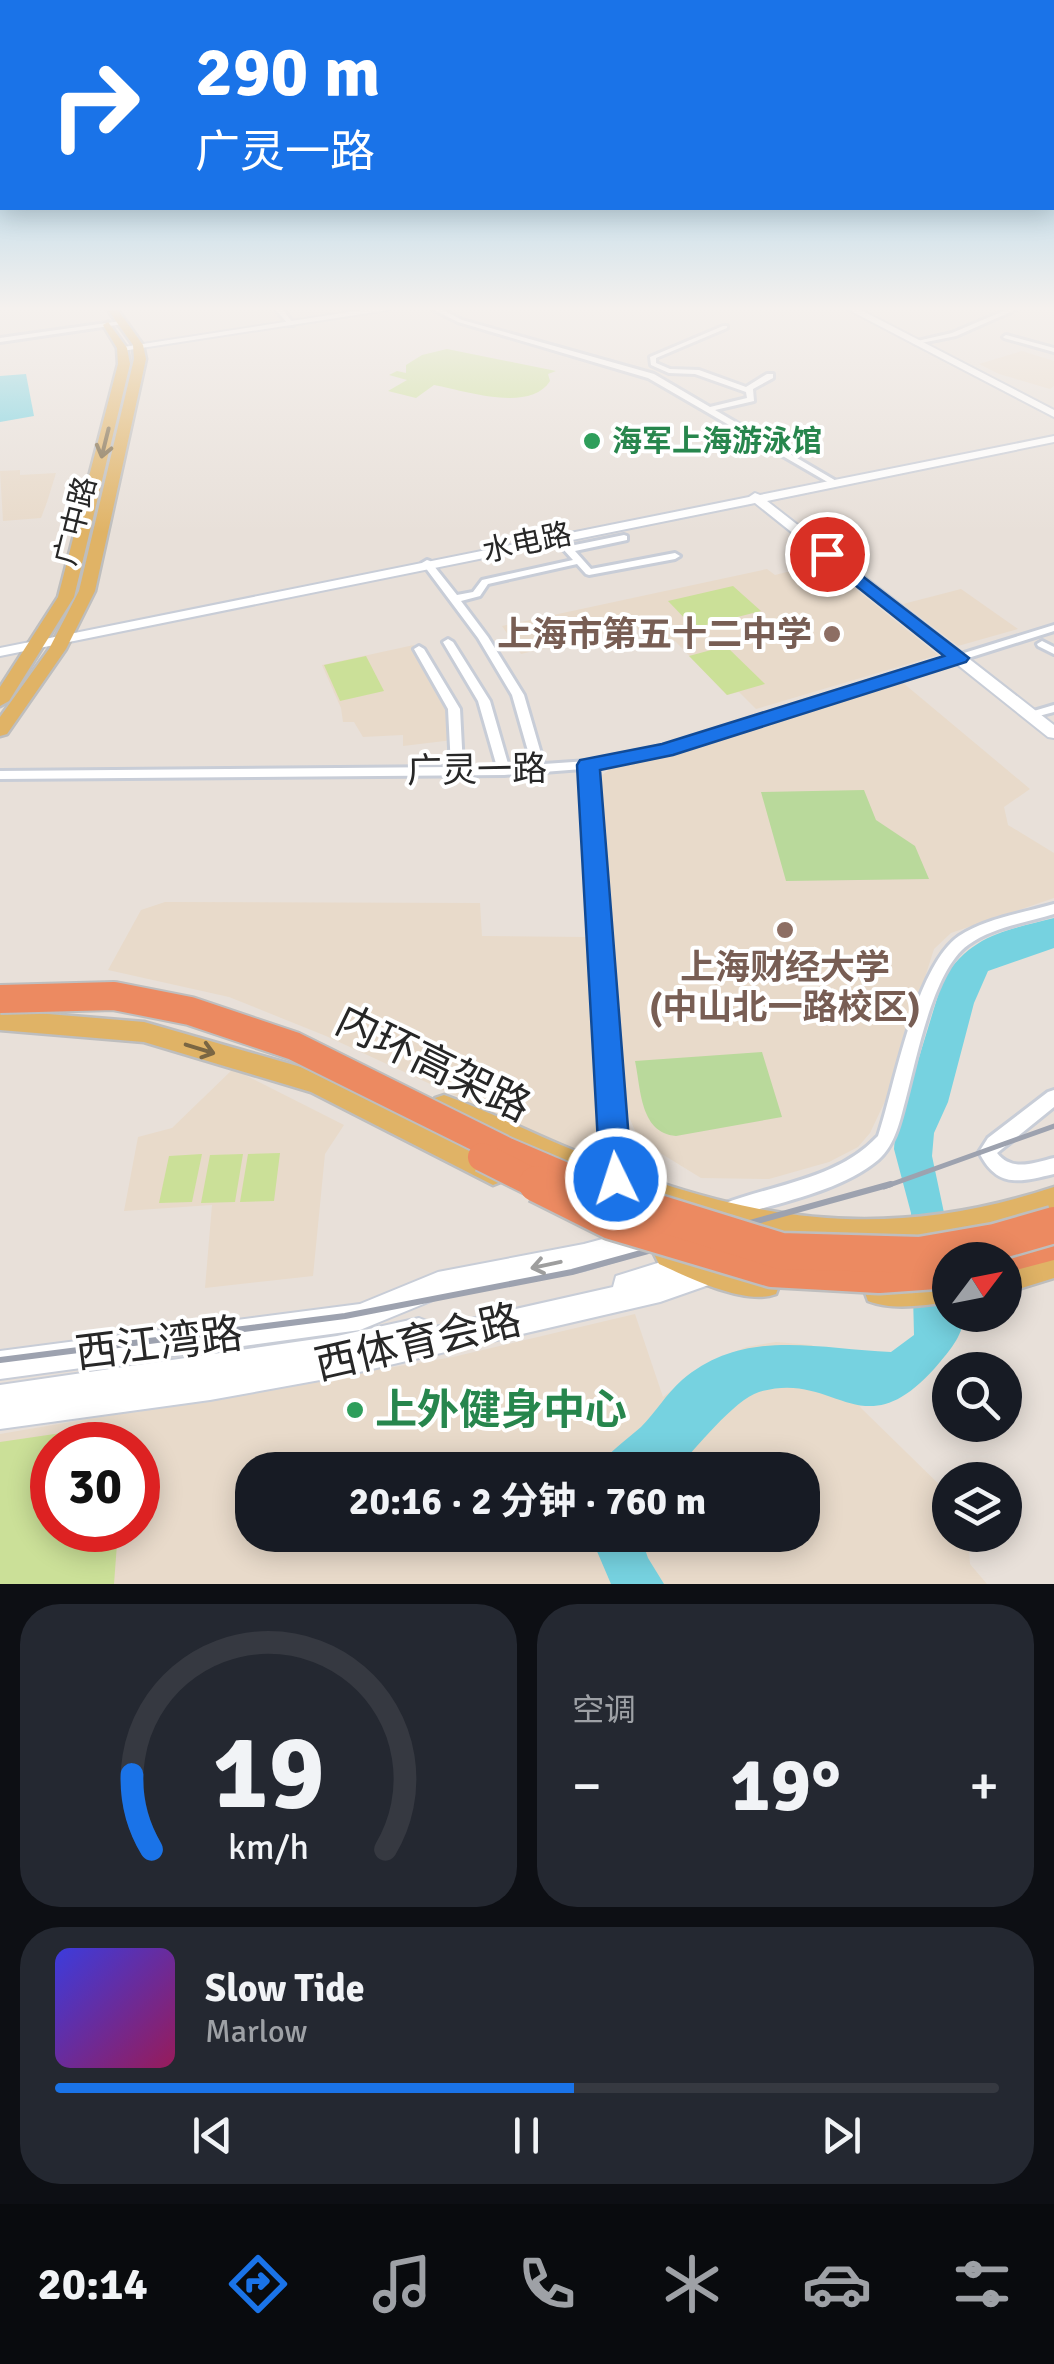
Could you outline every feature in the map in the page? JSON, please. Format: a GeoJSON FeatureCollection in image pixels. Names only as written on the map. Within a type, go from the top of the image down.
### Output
{"type":"FeatureCollection","features":[{"type":"Feature","properties":{"kind":"highway","name":"内环高架路"},"geometry":{"type":"LineString","coordinates":[[0,999],[114,996],[190,1012],[294,1046],[507,1152],[626,1203],[781,1251],[920,1255],[996,1242],[1054,1224]]}},
{"type":"Feature","properties":{"kind":"highway","name":"内环高架路"},"geometry":{"type":"LineString","coordinates":[[0,1010],[108,1010],[182,1018],[283,1056],[611,1221],[772,1269],[879,1275],[932,1271]]}},
{"type":"Feature","properties":{"kind":"highway"},"geometry":{"type":"LineString","coordinates":[[1022,1253],[1054,1244]]}},
{"type":"Feature","properties":{"kind":"main road","name":"广中路"},"geometry":{"type":"LineString","coordinates":[[0,701],[66,598],[119,384]]}},
{"type":"Feature","properties":{"kind":"main road","name":"广中路"},"geometry":{"type":"LineString","coordinates":[[0,730],[62,638],[87,591],[135,384]]}},
{"type":"Feature","properties":{"kind":"main road"},"geometry":{"type":"LineString","coordinates":[[996,384],[1054,414]]}},
{"type":"Feature","properties":{"kind":"main road","name":"水电路"},"geometry":{"type":"LineString","coordinates":[[0,652],[1054,439]]}},
{"type":"Feature","properties":{"kind":"main road"},"geometry":{"type":"LineString","coordinates":[[756,497],[1054,734]]}},
{"type":"Feature","properties":{"kind":"main road"},"geometry":{"type":"LineString","coordinates":[[0,691],[17,667],[28,661]]}},
{"type":"Feature","properties":{"kind":"main road"},"geometry":{"type":"LineString","coordinates":[[0,990],[135,988],[211,1004],[318,1047],[527,1145],[662,1197],[792,1230],[887,1230],[963,1224],[1025,1212],[1054,1200]]}},
{"type":"Feature","properties":{"kind":"main road"},"geometry":{"type":"LineString","coordinates":[[0,1020],[144,1032],[318,1082],[438,1147],[702,1268],[802,1288],[932,1290]]}},
{"type":"Feature","properties":{"kind":"main road","name":"西江湾路"},"geometry":{"type":"LineString","coordinates":[[0,1365],[345,1320],[438,1285],[641,1242],[722,1212]]}},
{"type":"Feature","properties":{"kind":"main road","name":"西体育会路"},"geometry":{"type":"LineString","coordinates":[[0,1415],[210,1386],[342,1362],[660,1289],[792,1230]]}},
{"type":"Feature","properties":{"kind":"main road","name":"西体育会路"},"geometry":{"type":"LineString","coordinates":[[0,1399],[336,1350],[702,1268],[826,1231]]}},
{"type":"Feature","properties":{"kind":"main road"},"geometry":{"type":"LineString","coordinates":[[1022,1273],[1054,1264]]}},
{"type":"Feature","properties":{"kind":"street"},"geometry":{"type":"LineString","coordinates":[[665,384],[834,482]]}},
{"type":"Feature","properties":{"kind":"street"},"geometry":{"type":"LineString","coordinates":[[730,384],[748,390]]}},
{"type":"Feature","properties":{"kind":"street"},"geometry":{"type":"LineString","coordinates":[[748,390],[758,384]]}},
{"type":"Feature","properties":{"kind":"street"},"geometry":{"type":"LineString","coordinates":[[710,409],[751,398],[748,390]]}},
{"type":"Feature","properties":{"kind":"street"},"geometry":{"type":"LineString","coordinates":[[612,526],[645,560]]}},
{"type":"Feature","properties":{"kind":"street"},"geometry":{"type":"LineString","coordinates":[[624,538],[568,549],[588,572],[675,556]]}},
{"type":"Feature","properties":{"kind":"street"},"geometry":{"type":"LineString","coordinates":[[454,599],[476,594],[485,582],[578,561]]}},
{"type":"Feature","properties":{"kind":"street"},"geometry":{"type":"LineString","coordinates":[[427,564],[483,637],[518,694],[539,769]]}},
{"type":"Feature","properties":{"kind":"street","name":"广灵一路"},"geometry":{"type":"LineString","coordinates":[[0,775],[457,771],[588,765],[665,750],[1054,628]]}},
{"type":"Feature","properties":{"kind":"street"},"geometry":{"type":"LineString","coordinates":[[448,642],[484,702],[504,770]]}},
{"type":"Feature","properties":{"kind":"street"},"geometry":{"type":"LineString","coordinates":[[1042,644],[1054,652]]}},
{"type":"Feature","properties":{"kind":"street"},"geometry":{"type":"LineString","coordinates":[[419,649],[454,709],[457,771]]}},
{"type":"Feature","properties":{"kind":"street"},"geometry":{"type":"LineString","coordinates":[[1031,716],[1054,708]]}},
{"type":"Feature","properties":{"kind":"street"},"geometry":{"type":"LineString","coordinates":[[588,765],[616,1179]]}},
{"type":"Feature","properties":{"kind":"street"},"geometry":{"type":"LineString","coordinates":[[722,1212],[844,1170],[871,1156],[885,1140],[935,977],[952,950],[993,927],[1054,908]]}},
{"type":"Feature","properties":{"kind":"street"},"geometry":{"type":"LineString","coordinates":[[1054,1096],[994,1142],[988,1152],[992,1162],[1012,1174],[1054,1166]]}},
{"type":"Feature","properties":{"kind":"shaded area"},"geometry":{"type":"Polygon","coordinates":[[[20,470],[20,475],[56,473],[41,518],[3,521],[0,471],[20,470]]]}},
{"type":"Feature","properties":{"kind":"shaded area","name":"上海市第五十二中学"},"geometry":{"type":"Polygon","coordinates":[[[823,563],[938,655],[756,709],[739,692],[727,695],[675,641],[653,646],[635,626],[521,654],[502,626],[767,569],[775,575],[823,563]]]}},
{"type":"Feature","properties":{"kind":"shaded area"},"geometry":{"type":"Polygon","coordinates":[[[961,589],[1018,629],[958,646],[903,604],[961,589]]]}},
{"type":"Feature","properties":{"kind":"shaded area"},"geometry":{"type":"Polygon","coordinates":[[[414,645],[451,709],[453,740],[403,746],[403,735],[363,737],[354,722],[343,722],[322,665],[414,645]]]}},
{"type":"Feature","properties":{"kind":"shaded area","name":"上海财经大学 (中山北一路校区)"},"geometry":{"type":"Polygon","coordinates":[[[902,682],[1030,789],[1004,807],[1008,825],[1054,853],[1054,898],[951,933],[934,949],[887,1097],[870,1133],[858,1147],[829,1162],[769,1179],[701,1178],[639,1140],[626,1110],[599,785],[602,775],[620,762],[660,754],[902,682]]]}},
{"type":"Feature","properties":{"kind":"shaded area"},"geometry":{"type":"Polygon","coordinates":[[[165,902],[480,903],[482,936],[586,937],[598,1129],[589,1143],[571,1149],[326,1036],[229,997],[108,970],[141,910],[165,902]]]}},
{"type":"Feature","properties":{"kind":"shaded area"},"geometry":{"type":"Polygon","coordinates":[[[233,1069],[344,1125],[325,1154],[313,1276],[205,1288],[212,1205],[124,1211],[138,1137],[172,1128],[233,1069]]]}},
{"type":"Feature","properties":{"kind":"shaded area"},"geometry":{"type":"Polygon","coordinates":[[[635,1314],[663,1397],[709,1363],[746,1347],[776,1342],[812,1345],[861,1408],[932,1477],[932,1552],[969,1552],[970,1564],[987,1584],[0,1584],[0,1434],[30,1429],[30,1552],[160,1552],[160,1422],[71,1422],[453,1357],[635,1314]]]}},
{"type":"Feature","properties":{"kind":"green space"},"geometry":{"type":"Polygon","coordinates":[[[400,384],[547,384],[541,391],[513,398],[434,385],[416,398],[388,391],[400,384]]]}},
{"type":"Feature","properties":{"kind":"green space"},"geometry":{"type":"Polygon","coordinates":[[[733,586],[761,611],[694,628],[668,601],[733,586]]]}},
{"type":"Feature","properties":{"kind":"green space"},"geometry":{"type":"Polygon","coordinates":[[[726,646],[765,684],[727,695],[689,656],[726,646]]]}},
{"type":"Feature","properties":{"kind":"green space"},"geometry":{"type":"Polygon","coordinates":[[[366,656],[384,691],[340,701],[324,665],[366,656]]]}},
{"type":"Feature","properties":{"kind":"green space"},"geometry":{"type":"Polygon","coordinates":[[[864,790],[876,820],[915,846],[929,879],[786,881],[761,792],[864,790]]]}},
{"type":"Feature","properties":{"kind":"green space"},"geometry":{"type":"Polygon","coordinates":[[[762,1052],[782,1117],[676,1136],[655,1127],[649,1118],[635,1061],[762,1052]]]}},
{"type":"Feature","properties":{"kind":"green space"},"geometry":{"type":"Polygon","coordinates":[[[280,1153],[274,1201],[240,1202],[248,1154],[280,1153]]]}},
{"type":"Feature","properties":{"kind":"green space"},"geometry":{"type":"Polygon","coordinates":[[[202,1154],[192,1202],[159,1203],[169,1156],[202,1154]]]}},
{"type":"Feature","properties":{"kind":"green space"},"geometry":{"type":"Polygon","coordinates":[[[243,1154],[235,1202],[201,1203],[210,1155],[243,1154]]]}},
{"type":"Feature","properties":{"kind":"green space"},"geometry":{"type":"Polygon","coordinates":[[[30,1438],[30,1552],[116,1552],[114,1584],[0,1584],[0,1442],[30,1438]]]}},
{"type":"Feature","properties":{"kind":"water"},"geometry":{"type":"Polygon","coordinates":[[[0,384],[28,384],[34,416],[0,422],[0,384]]]}},
{"type":"Feature","properties":{"kind":"water"},"geometry":{"type":"Polygon","coordinates":[[[1054,918],[1054,948],[988,971],[974,1003],[948,1102],[934,1133],[932,1156],[950,1242],[932,1242],[932,1332],[960,1332],[948,1352],[932,1352],[932,1369],[913,1389],[890,1403],[869,1406],[786,1388],[759,1392],[727,1415],[692,1452],[612,1452],[641,1427],[682,1380],[706,1363],[731,1353],[782,1345],[891,1352],[914,1335],[911,1213],[894,1149],[895,1136],[943,979],[966,952],[1005,931],[1054,918]]]}},
{"type":"Feature","properties":{"kind":"water"},"geometry":{"type":"Polygon","coordinates":[[[597,1552],[646,1552],[664,1584],[611,1584],[597,1552]]]}},
{"type":"Feature","properties":{"kind":"railway"},"geometry":{"type":"LineString","coordinates":[[884,1187],[1054,1126]]}},
{"type":"Feature","properties":{"kind":"railway"},"geometry":{"type":"LineString","coordinates":[[0,1360],[345,1316],[572,1272],[891,1184]]}},
{"type":"Feature","properties":{"kind":"place","name":"海军上海游泳馆"},"geometry":{"type":"Point","coordinates":[592,441]}},
{"type":"Feature","properties":{"kind":"place","name":"上海市第五十二中学"},"geometry":{"type":"Point","coordinates":[832,634]}},
{"type":"Feature","properties":{"kind":"place","name":"上海财经大学 (中山北一路校区)"},"geometry":{"type":"Point","coordinates":[785,930]}},
{"type":"Feature","properties":{"kind":"place","name":"上外健身中心"},"geometry":{"type":"Point","coordinates":[355,1410]}},
{"type":"Feature","properties":{"kind":"route"},"geometry":{"type":"LineString","coordinates":[[616,1179],[588,765],[665,750],[959,658],[827,554]]}}]}
